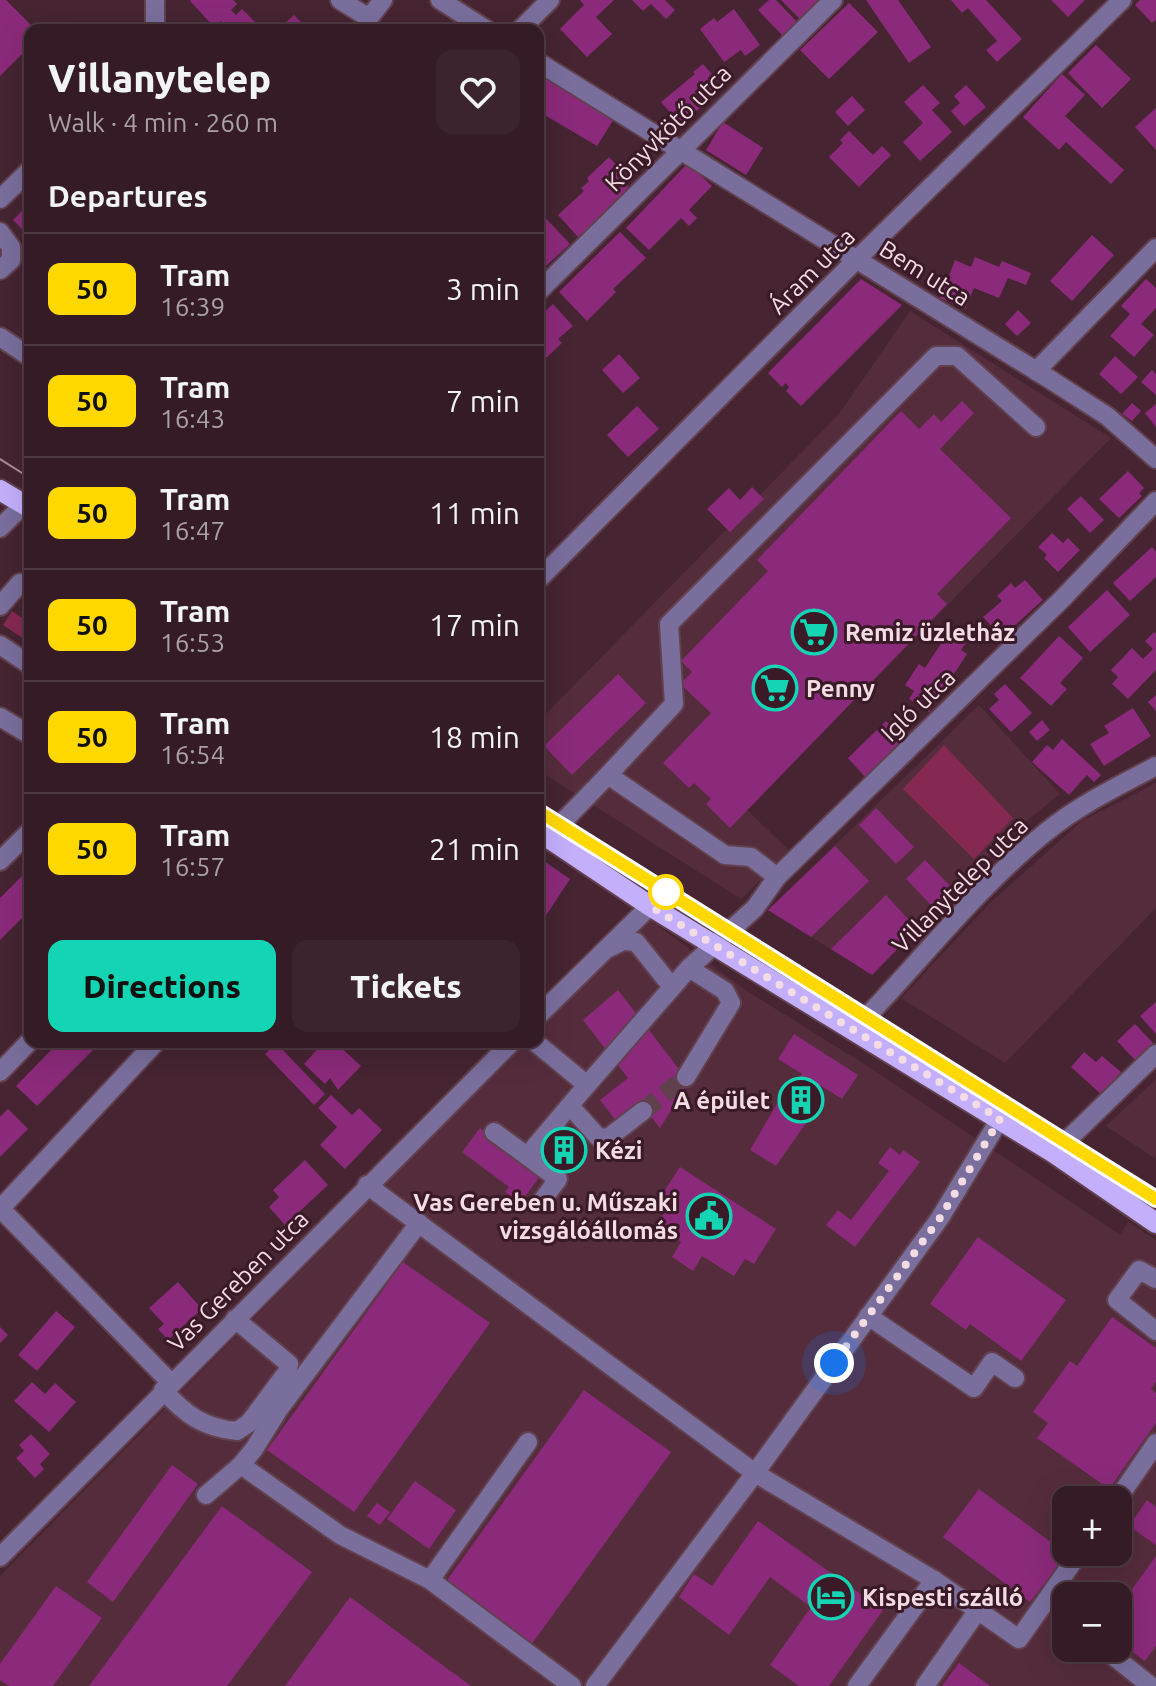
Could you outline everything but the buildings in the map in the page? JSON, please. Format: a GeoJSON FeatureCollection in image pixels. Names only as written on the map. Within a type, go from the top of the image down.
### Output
{"type":"FeatureCollection","features":[{"type":"Feature","properties":{"kind":"main road"},"geometry":{"type":"LineString","coordinates":[[0,490],[24,503]]}},
{"type":"Feature","properties":{"kind":"main road"},"geometry":{"type":"LineString","coordinates":[[544,835],[650,906],[1054,1153],[1156,1223]]}},
{"type":"Feature","properties":{"kind":"street"},"geometry":{"type":"LineString","coordinates":[[155,0],[155,24]]}},
{"type":"Feature","properties":{"kind":"street"},"geometry":{"type":"LineString","coordinates":[[340,0],[369,18],[383,0]]}},
{"type":"Feature","properties":{"kind":"street"},"geometry":{"type":"LineString","coordinates":[[440,0],[478,24]]}},
{"type":"Feature","properties":{"kind":"street"},"geometry":{"type":"LineString","coordinates":[[526,24],[550,0]]}},
{"type":"Feature","properties":{"kind":"street","name":"Könyvkötő utca"},"geometry":{"type":"LineString","coordinates":[[544,286],[833,0]]}},
{"type":"Feature","properties":{"kind":"street","name":"Áram utca"},"geometry":{"type":"LineString","coordinates":[[544,574],[857,259],[1122,0]]}},
{"type":"Feature","properties":{"kind":"street","name":"Bem utca"},"geometry":{"type":"LineString","coordinates":[[544,66],[1107,416],[1156,459]]}},
{"type":"Feature","properties":{"kind":"street"},"geometry":{"type":"LineString","coordinates":[[0,199],[24,176]]}},
{"type":"Feature","properties":{"kind":"street"},"geometry":{"type":"LineString","coordinates":[[0,232],[11,247],[11,260],[0,270]]}},
{"type":"Feature","properties":{"kind":"street"},"geometry":{"type":"LineString","coordinates":[[1036,371],[1156,248]]}},
{"type":"Feature","properties":{"kind":"street"},"geometry":{"type":"LineString","coordinates":[[0,337],[24,353]]}},
{"type":"Feature","properties":{"kind":"street"},"geometry":{"type":"LineString","coordinates":[[544,833],[608,775],[674,704],[669,624],[936,356],[957,356],[1036,427]]}},
{"type":"Feature","properties":{"kind":"street","name":"Igló utca"},"geometry":{"type":"LineString","coordinates":[[527,1156],[689,968],[755,908],[777,877],[1062,599],[1156,501]]}},
{"type":"Feature","properties":{"kind":"street"},"geometry":{"type":"LineString","coordinates":[[0,528],[24,508]]}},
{"type":"Feature","properties":{"kind":"street"},"geometry":{"type":"LineString","coordinates":[[0,606],[20,583],[24,585]]}},
{"type":"Feature","properties":{"kind":"street"},"geometry":{"type":"LineString","coordinates":[[0,645],[24,661]]}},
{"type":"Feature","properties":{"kind":"street"},"geometry":{"type":"LineString","coordinates":[[0,717],[24,731]]}},
{"type":"Feature","properties":{"kind":"street","name":"Villanytelep utca"},"geometry":{"type":"LineString","coordinates":[[853,1031],[982,891],[1044,833],[1086,803],[1156,766]]}},
{"type":"Feature","properties":{"kind":"street"},"geometry":{"type":"LineString","coordinates":[[608,775],[725,855],[751,857],[777,877]]}},
{"type":"Feature","properties":{"kind":"street"},"geometry":{"type":"LineString","coordinates":[[0,861],[24,837]]}},
{"type":"Feature","properties":{"kind":"street"},"geometry":{"type":"LineString","coordinates":[[544,1010],[650,906]]}},
{"type":"Feature","properties":{"kind":"street"},"geometry":{"type":"LineString","coordinates":[[603,951],[623,941],[636,942],[672,987]]}},
{"type":"Feature","properties":{"kind":"street"},"geometry":{"type":"LineString","coordinates":[[686,1077],[731,1003],[725,991],[689,968]]}},
{"type":"Feature","properties":{"kind":"street"},"geometry":{"type":"LineString","coordinates":[[0,1072],[24,1047]]}},
{"type":"Feature","properties":{"kind":"street"},"geometry":{"type":"LineString","coordinates":[[150,1048],[0,1208],[167,1387],[185,1414],[213,1427],[237,1431],[249,1423],[287,1372],[289,1364],[235,1319]]}},
{"type":"Feature","properties":{"kind":"street","name":"Vas Gereben utca"},"geometry":{"type":"LineString","coordinates":[[0,1557],[506,1048]]}},
{"type":"Feature","properties":{"kind":"street"},"geometry":{"type":"LineString","coordinates":[[542,1048],[587,1085]]}},
{"type":"Feature","properties":{"kind":"street"},"geometry":{"type":"LineString","coordinates":[[1054,1153],[1156,1054]]}},
{"type":"Feature","properties":{"kind":"street"},"geometry":{"type":"LineString","coordinates":[[570,1106],[603,1139],[643,1111]]}},
{"type":"Feature","properties":{"kind":"street"},"geometry":{"type":"LineString","coordinates":[[595,1686],[940,1218],[1000,1119]]}},
{"type":"Feature","properties":{"kind":"street"},"geometry":{"type":"LineString","coordinates":[[494,1132],[558,1179],[542,1201]]}},
{"type":"Feature","properties":{"kind":"street"},"geometry":{"type":"LineString","coordinates":[[367,1185],[755,1473],[934,1580],[1019,1639],[1070,1566]]}},
{"type":"Feature","properties":{"kind":"street"},"geometry":{"type":"LineString","coordinates":[[206,1495],[241,1465],[279,1409],[419,1223]]}},
{"type":"Feature","properties":{"kind":"street"},"geometry":{"type":"LineString","coordinates":[[1156,1279],[1139,1270],[1117,1300],[1156,1331]]}},
{"type":"Feature","properties":{"kind":"street"},"geometry":{"type":"LineString","coordinates":[[868,1316],[974,1388],[992,1362],[1015,1378]]}},
{"type":"Feature","properties":{"kind":"street"},"geometry":{"type":"LineString","coordinates":[[430,1580],[528,1442]]}},
{"type":"Feature","properties":{"kind":"street"},"geometry":{"type":"LineString","coordinates":[[1127,1486],[1156,1443]]}},
{"type":"Feature","properties":{"kind":"street"},"geometry":{"type":"LineString","coordinates":[[241,1465],[340,1535],[430,1580],[572,1686]]}},
{"type":"Feature","properties":{"kind":"street"},"geometry":{"type":"LineString","coordinates":[[857,1686],[934,1580]]}},
{"type":"Feature","properties":{"kind":"street"},"geometry":{"type":"LineString","coordinates":[[925,1686],[978,1610]]}},
{"type":"Feature","properties":{"kind":"street"},"geometry":{"type":"LineString","coordinates":[[1121,1662],[1151,1686]]}},
{"type":"Feature","properties":{"kind":"shaded area"},"geometry":{"type":"Polygon","coordinates":[[[910,311],[1111,438],[747,810],[790,851],[741,899],[544,774],[544,716],[839,414],[910,311]]]}},
{"type":"Feature","properties":{"kind":"shaded area"},"geometry":{"type":"Polygon","coordinates":[[[12,611],[24,619],[24,639],[3,625],[12,611]]]}},
{"type":"Feature","properties":{"kind":"shaded area"},"geometry":{"type":"Polygon","coordinates":[[[979,705],[1060,794],[1013,832],[872,975],[768,910],[979,705]]]}},
{"type":"Feature","properties":{"kind":"shaded area"},"geometry":{"type":"Polygon","coordinates":[[[944,745],[1013,818],[974,859],[903,789],[944,745]]]}},
{"type":"Feature","properties":{"kind":"shaded area"},"geometry":{"type":"Polygon","coordinates":[[[1156,783],[1156,908],[1005,1063],[901,998],[990,903],[1083,820],[1156,783]]]}},
{"type":"Feature","properties":{"kind":"shaded area"},"geometry":{"type":"Polygon","coordinates":[[[649,919],[747,991],[872,1069],[1120,1235],[1128,1222],[1156,1240],[1156,1686],[0,1686],[0,1576],[520,1048],[544,1048],[544,1024],[649,919]]]}},
{"type":"Feature","properties":{"kind":"shaded area"},"geometry":{"type":"Polygon","coordinates":[[[1156,1079],[1156,1159],[1106,1126],[1156,1079]]]}},
{"type":"Feature","properties":{"kind":"tunnel"},"geometry":{"type":"LineString","coordinates":[[643,1111],[686,1077]]}},
{"type":"Feature","properties":{"kind":"tram line"},"geometry":{"type":"LineString","coordinates":[[0,459],[24,474]]}},
{"type":"Feature","properties":{"kind":"tram line"},"geometry":{"type":"LineString","coordinates":[[544,815],[1156,1199]]}},
{"type":"Feature","properties":{"kind":"tram line","name":"50"},"geometry":{"type":"LineString","coordinates":[[544,815],[1156,1199]]}},
{"type":"Feature","properties":{"kind":"place","name":"Remiz üzletház"},"geometry":{"type":"Point","coordinates":[814,632]}},
{"type":"Feature","properties":{"kind":"place","name":"Penny"},"geometry":{"type":"Point","coordinates":[775,688]}},
{"type":"Feature","properties":{"kind":"place","name":"A épület"},"geometry":{"type":"Point","coordinates":[801,1100]}},
{"type":"Feature","properties":{"kind":"place","name":"Kézi"},"geometry":{"type":"Point","coordinates":[564,1150]}},
{"type":"Feature","properties":{"kind":"place","name":"Vas Gereben u. Műszaki vizsgálóállomás"},"geometry":{"type":"Point","coordinates":[709,1216]}},
{"type":"Feature","properties":{"kind":"place","name":"Kispesti szálló"},"geometry":{"type":"Point","coordinates":[831,1597]}},
{"type":"Feature","properties":{"kind":"route"},"geometry":{"type":"LineString","coordinates":[[666,892],[650,906],[1000,1119],[940,1218],[834,1363]]}}]}
